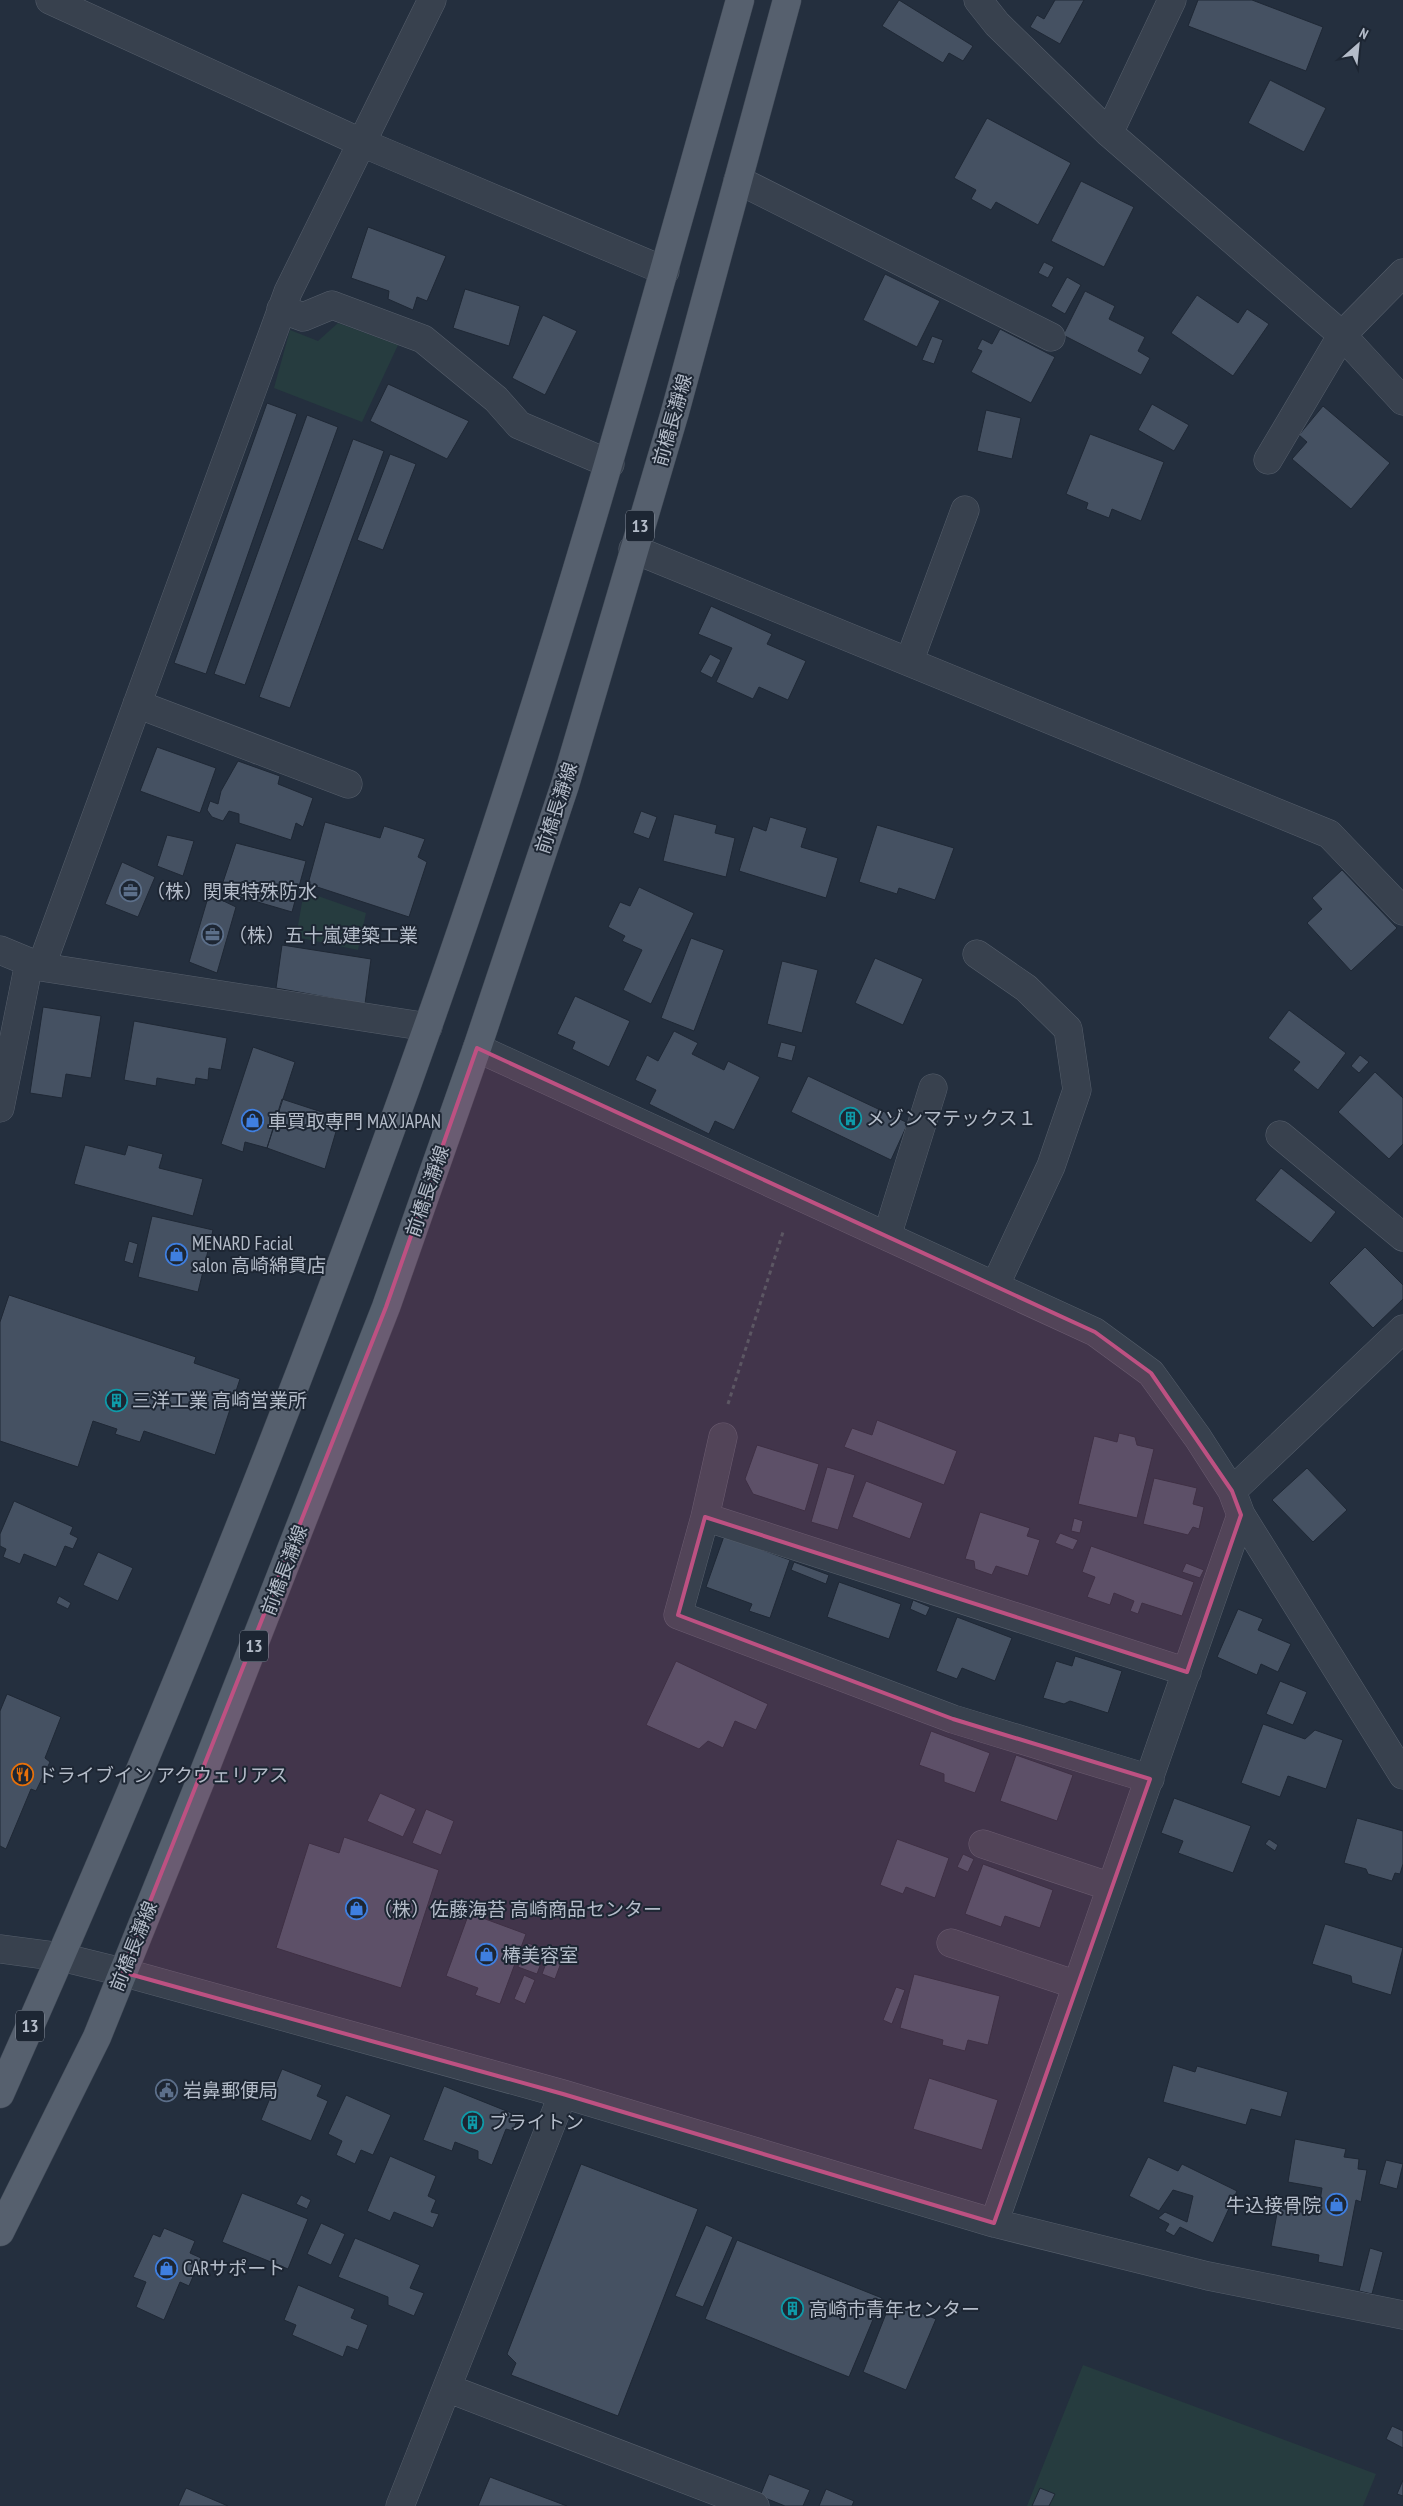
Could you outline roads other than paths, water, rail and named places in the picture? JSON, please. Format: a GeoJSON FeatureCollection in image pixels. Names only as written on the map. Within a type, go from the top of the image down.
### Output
{"type":"FeatureCollection","features":[{"type":"Feature","properties":{"kind":"main road","name":"13"},"geometry":{"type":"LineString","coordinates":[[0,2094],[61,1957],[253,1496],[428,1027],[496,825],[610,464],[740,0]]}},
{"type":"Feature","properties":{"kind":"main road","name":"前橋長瀞線"},"geometry":{"type":"LineString","coordinates":[[0,2232],[96,2037],[206,1768],[382,1316],[477,1048],[564,785],[677,403],[787,0]]}},
{"type":"Feature","properties":{"kind":"street"},"geometry":{"type":"LineString","coordinates":[[50,0],[360,142],[665,271]]}},
{"type":"Feature","properties":{"kind":"street"},"geometry":{"type":"LineString","coordinates":[[0,1108],[35,965],[137,704],[281,309],[360,142],[432,0]]}},
{"type":"Feature","properties":{"kind":"street"},"geometry":{"type":"LineString","coordinates":[[978,0],[997,24],[1109,133],[1342,335],[1403,401]]}},
{"type":"Feature","properties":{"kind":"street"},"geometry":{"type":"LineString","coordinates":[[1109,133],[1172,0]]}},
{"type":"Feature","properties":{"kind":"street"},"geometry":{"type":"LineString","coordinates":[[738,180],[1052,337]]}},
{"type":"Feature","properties":{"kind":"street"},"geometry":{"type":"LineString","coordinates":[[1268,460],[1342,335],[1403,273]]}},
{"type":"Feature","properties":{"kind":"street"},"geometry":{"type":"LineString","coordinates":[[281,309],[303,317],[332,305],[423,339],[496,399],[520,425],[610,464]]}},
{"type":"Feature","properties":{"kind":"street"},"geometry":{"type":"LineString","coordinates":[[909,662],[965,510]]}},
{"type":"Feature","properties":{"kind":"street"},"geometry":{"type":"LineString","coordinates":[[633,549],[1329,834],[1403,911]]}},
{"type":"Feature","properties":{"kind":"street"},"geometry":{"type":"LineString","coordinates":[[137,704],[348,784]]}},
{"type":"Feature","properties":{"kind":"street"},"geometry":{"type":"LineString","coordinates":[[0,950],[35,965],[428,1027]]}},
{"type":"Feature","properties":{"kind":"street"},"geometry":{"type":"LineString","coordinates":[[977,954],[1026,988],[1068,1029],[1077,1090],[1051,1166],[995,1286]]}},
{"type":"Feature","properties":{"kind":"street"},"geometry":{"type":"LineString","coordinates":[[477,1048],[1095,1332],[1151,1373],[1198,1438],[1403,1775]]}},
{"type":"Feature","properties":{"kind":"street"},"geometry":{"type":"LineString","coordinates":[[886,1236],[933,1088]]}},
{"type":"Feature","properties":{"kind":"street"},"geometry":{"type":"LineString","coordinates":[[1280,1135],[1403,1237]]}},
{"type":"Feature","properties":{"kind":"street"},"geometry":{"type":"LineString","coordinates":[[994,2224],[1187,1672],[1237,1503],[1403,1329]]}},
{"type":"Feature","properties":{"kind":"street"},"geometry":{"type":"LineString","coordinates":[[722,1437],[705,1517],[678,1616],[953,1719],[1150,1779]]}},
{"type":"Feature","properties":{"kind":"street"},"geometry":{"type":"LineString","coordinates":[[705,1517],[1187,1672]]}},
{"type":"Feature","properties":{"kind":"street"},"geometry":{"type":"LineString","coordinates":[[983,1844],[1112,1887]]}},
{"type":"Feature","properties":{"kind":"street"},"geometry":{"type":"LineString","coordinates":[[951,1943],[1077,1984]]}},
{"type":"Feature","properties":{"kind":"street"},"geometry":{"type":"LineString","coordinates":[[0,1949],[61,1957],[122,1972],[562,2094],[994,2224],[1208,2276],[1403,2315]]}},
{"type":"Feature","properties":{"kind":"street"},"geometry":{"type":"LineString","coordinates":[[400,2506],[562,2094]]}},
{"type":"Feature","properties":{"kind":"street"},"geometry":{"type":"LineString","coordinates":[[447,2388],[755,2506]]}},
{"type":"Feature","properties":{"kind":"place","name":"（株）関東特殊防水"},"geometry":{"type":"Point","coordinates":[130,891]}},
{"type":"Feature","properties":{"kind":"place","name":"（株）五十嵐建築工業"},"geometry":{"type":"Point","coordinates":[212,935]}},
{"type":"Feature","properties":{"kind":"place","name":"メゾンマテックス１"},"geometry":{"type":"Point","coordinates":[850,1118]}},
{"type":"Feature","properties":{"kind":"place","name":"車買取専門 MAX JAPAN"},"geometry":{"type":"Point","coordinates":[252,1121]}},
{"type":"Feature","properties":{"kind":"place","name":"MENARD Facial salon 高崎綿貫店"},"geometry":{"type":"Point","coordinates":[176,1254]}},
{"type":"Feature","properties":{"kind":"place","name":"三洋工業 高崎営業所"},"geometry":{"type":"Point","coordinates":[116,1400]}},
{"type":"Feature","properties":{"kind":"place","name":"ドライブイン アクウェリアス"},"geometry":{"type":"Point","coordinates":[22,1775]}},
{"type":"Feature","properties":{"kind":"place","name":"（株）佐藤海苔 高崎商品センター"},"geometry":{"type":"Point","coordinates":[357,1909]}},
{"type":"Feature","properties":{"kind":"place","name":"椿美容室"},"geometry":{"type":"Point","coordinates":[486,1955]}},
{"type":"Feature","properties":{"kind":"place","name":"岩鼻郵便局"},"geometry":{"type":"Point","coordinates":[167,2090]}},
{"type":"Feature","properties":{"kind":"place","name":"ブライトン"},"geometry":{"type":"Point","coordinates":[473,2122]}},
{"type":"Feature","properties":{"kind":"place","name":"牛込接骨院"},"geometry":{"type":"Point","coordinates":[1337,2205]}},
{"type":"Feature","properties":{"kind":"place","name":"CARサポート"},"geometry":{"type":"Point","coordinates":[167,2268]}},
{"type":"Feature","properties":{"kind":"place","name":"高崎市青年センター"},"geometry":{"type":"Point","coordinates":[793,2309]}}]}
